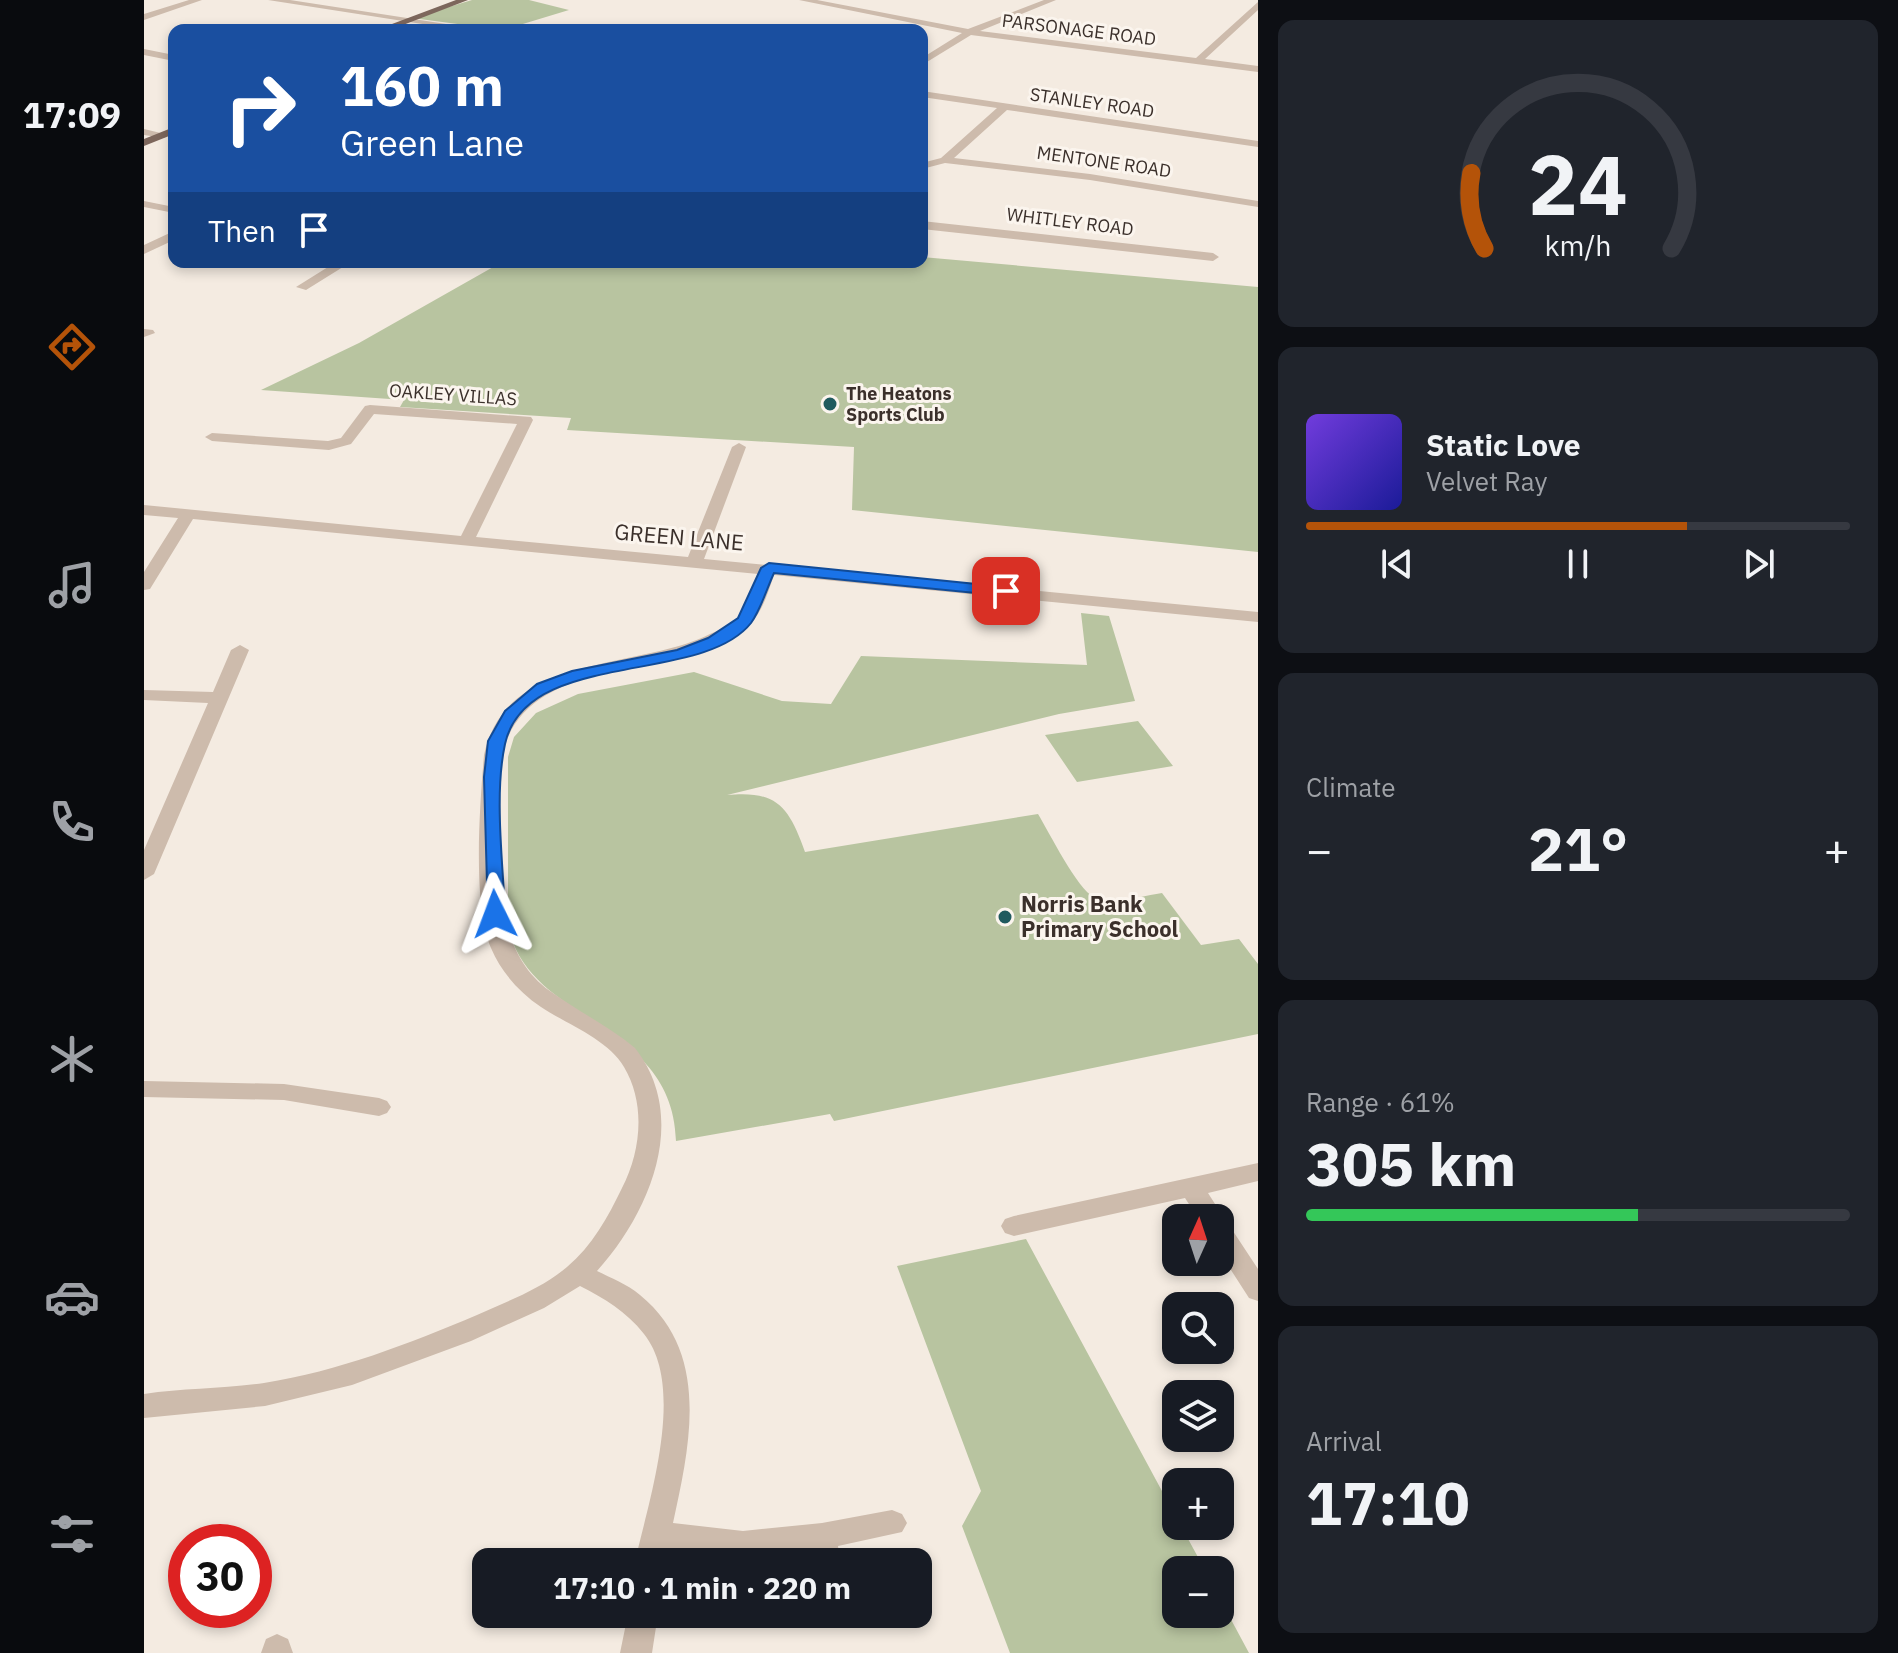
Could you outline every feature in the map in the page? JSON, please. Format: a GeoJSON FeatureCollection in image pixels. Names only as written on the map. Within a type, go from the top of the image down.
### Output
{"type":"FeatureCollection","features":[{"type":"Feature","properties":{"kind":"main road"},"geometry":{"type":"LineString","coordinates":[[393,24],[464,0]]}},
{"type":"Feature","properties":{"kind":"main road"},"geometry":{"type":"LineString","coordinates":[[144,143],[168,132]]}},
{"type":"Feature","properties":{"kind":"street"},"geometry":{"type":"LineString","coordinates":[[144,17],[198,0]]}},
{"type":"Feature","properties":{"kind":"street"},"geometry":{"type":"LineString","coordinates":[[272,0],[438,24]]}},
{"type":"Feature","properties":{"kind":"street","name":"PARSONAGE ROAD"},"geometry":{"type":"LineString","coordinates":[[803,0],[970,32],[1258,69]]}},
{"type":"Feature","properties":{"kind":"street"},"geometry":{"type":"LineString","coordinates":[[928,58],[970,32],[1052,0]]}},
{"type":"Feature","properties":{"kind":"street"},"geometry":{"type":"LineString","coordinates":[[1199,60],[1257,2]]}},
{"type":"Feature","properties":{"kind":"street"},"geometry":{"type":"LineString","coordinates":[[144,52],[168,57]]}},
{"type":"Feature","properties":{"kind":"street","name":"STANLEY ROAD"},"geometry":{"type":"LineString","coordinates":[[928,95],[1258,144]]}},
{"type":"Feature","properties":{"kind":"street"},"geometry":{"type":"LineString","coordinates":[[928,164],[945,160],[1005,106]]}},
{"type":"Feature","properties":{"kind":"street"},"geometry":{"type":"LineString","coordinates":[[144,132],[168,132]]}},
{"type":"Feature","properties":{"kind":"street","name":"MENTONE ROAD"},"geometry":{"type":"LineString","coordinates":[[945,160],[1090,177],[1258,204]]}},
{"type":"Feature","properties":{"kind":"street"},"geometry":{"type":"LineString","coordinates":[[144,204],[168,209]]}},
{"type":"Feature","properties":{"kind":"street","name":"WHITLEY ROAD"},"geometry":{"type":"LineString","coordinates":[[928,226],[1213,257]]}},
{"type":"Feature","properties":{"kind":"street"},"geometry":{"type":"LineString","coordinates":[[144,250],[168,238]]}},
{"type":"Feature","properties":{"kind":"street"},"geometry":{"type":"LineString","coordinates":[[302,287],[335,268]]}},
{"type":"Feature","properties":{"kind":"street","name":"OAKLEY VILLAS"},"geometry":{"type":"LineString","coordinates":[[212,437],[329,446],[346,441],[370,409],[526,420],[467,539]]}},
{"type":"Feature","properties":{"kind":"street"},"geometry":{"type":"LineString","coordinates":[[695,561],[739,447]]}},
{"type":"Feature","properties":{"kind":"street","name":"GREEN LANE"},"geometry":{"type":"LineString","coordinates":[[144,510],[1258,617]]}},
{"type":"Feature","properties":{"kind":"street"},"geometry":{"type":"LineString","coordinates":[[144,585],[189,513]]}},
{"type":"Feature","properties":{"kind":"street"},"geometry":{"type":"LineString","coordinates":[[144,1406],[179,1400],[259,1395],[365,1372],[424,1351],[541,1298],[579,1273],[616,1226],[641,1178],[653,1135],[649,1097],[632,1058],[531,988],[507,960],[497,934],[493,895],[492,777],[497,741],[511,715],[543,688],[578,674],[681,654],[713,642],[744,621],[769,568]]}},
{"type":"Feature","properties":{"kind":"street"},"geometry":{"type":"LineString","coordinates":[[145,870],[240,650]]}},
{"type":"Feature","properties":{"kind":"street"},"geometry":{"type":"LineString","coordinates":[[144,695],[218,698]]}},
{"type":"Feature","properties":{"kind":"street"},"geometry":{"type":"LineString","coordinates":[[144,1089],[284,1092],[379,1107]]}},
{"type":"Feature","properties":{"kind":"street"},"geometry":{"type":"LineString","coordinates":[[1014,1226],[1258,1172]]}},
{"type":"Feature","properties":{"kind":"street"},"geometry":{"type":"LineString","coordinates":[[1191,1187],[1202,1204]]}},
{"type":"Feature","properties":{"kind":"street"},"geometry":{"type":"LineString","coordinates":[[1234,1254],[1258,1291]]}},
{"type":"Feature","properties":{"kind":"street"},"geometry":{"type":"LineString","coordinates":[[579,1273],[633,1303],[661,1335],[678,1382],[676,1430],[652,1548],[743,1544],[807,1548]]}},
{"type":"Feature","properties":{"kind":"street"},"geometry":{"type":"LineString","coordinates":[[826,1548],[892,1523]]}},
{"type":"Feature","properties":{"kind":"street"},"geometry":{"type":"LineString","coordinates":[[636,1653],[640,1628]]}},
{"type":"Feature","properties":{"kind":"green space"},"geometry":{"type":"Polygon","coordinates":[[[472,0],[529,0],[569,10],[523,24],[458,24],[412,18],[472,0]]]}},
{"type":"Feature","properties":{"kind":"green space","name":"The Heatons Sports Club"},"geometry":{"type":"Polygon","coordinates":[[[928,258],[1258,287],[1258,552],[852,510],[854,447],[567,430],[571,418],[400,407],[404,400],[261,390],[359,343],[491,268],[928,268],[928,258]]]}},
{"type":"Feature","properties":{"kind":"green space"},"geometry":{"type":"Polygon","coordinates":[[[1081,613],[1109,616],[1135,701],[1059,714],[727,795],[758,795],[779,805],[793,823],[805,852],[1038,814],[1072,872],[1094,897],[1119,900],[1162,893],[1201,945],[1239,939],[1258,964],[1258,1034],[834,1121],[830,1114],[676,1141],[669,1101],[651,1070],[627,1046],[542,984],[521,958],[508,926],[508,757],[514,737],[536,713],[578,694],[694,672],[782,701],[831,704],[861,656],[1087,665],[1081,613]]]}},
{"type":"Feature","properties":{"kind":"green space"},"geometry":{"type":"Polygon","coordinates":[[[1138,721],[1173,766],[1077,782],[1045,735],[1138,721]]]}},
{"type":"Feature","properties":{"kind":"green space"},"geometry":{"type":"Polygon","coordinates":[[[1026,1239],[1162,1491],[1162,1540],[1189,1540],[1197,1556],[1162,1556],[1162,1628],[1234,1628],[1234,1625],[1249,1653],[1010,1653],[962,1526],[981,1491],[897,1266],[1026,1239]]]}},
{"type":"Feature","properties":{"kind":"place","name":"The Heatons Sports Club"},"geometry":{"type":"Point","coordinates":[830,404]}},
{"type":"Feature","properties":{"kind":"place","name":"Norris Bank Primary School"},"geometry":{"type":"Point","coordinates":[1005,917]}},
{"type":"Feature","properties":{"kind":"route"},"geometry":{"type":"LineString","coordinates":[[495,914],[492,777],[497,741],[511,715],[543,688],[578,674],[681,654],[713,642],[744,621],[769,568],[1006,591]]}}]}
